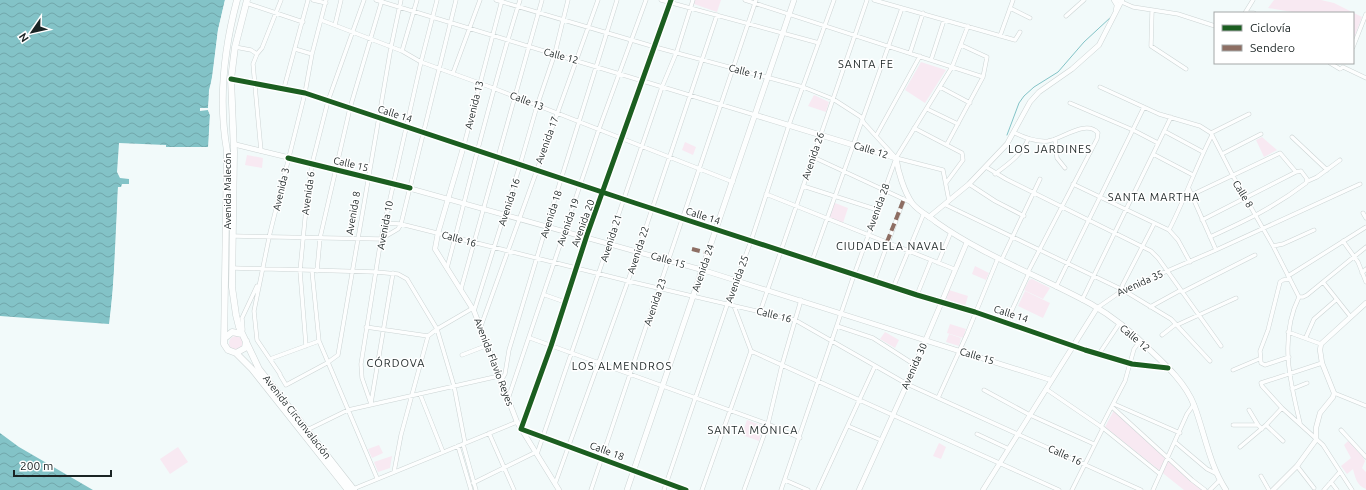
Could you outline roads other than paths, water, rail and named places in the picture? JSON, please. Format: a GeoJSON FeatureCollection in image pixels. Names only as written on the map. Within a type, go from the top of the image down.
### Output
{"type":"FeatureCollection","features":[{"type":"Feature","properties":{"kind":"main road","name":"Avenida Malecón"},"geometry":{"type":"LineString","coordinates":[[226,337],[227,151],[223,128],[223,104],[225,56],[237,0]]}},
{"type":"Feature","properties":{"kind":"main road","name":"Avenida 24"},"geometry":{"type":"LineString","coordinates":[[627,490],[794,0]]}},
{"type":"Feature","properties":{"kind":"main road","name":"Avenida Malecón"},"geometry":{"type":"LineString","coordinates":[[244,337],[235,311],[232,287],[234,144],[231,78],[235,47],[246,1]]}},
{"type":"Feature","properties":{"kind":"main road"},"geometry":{"type":"LineString","coordinates":[[225,56],[229,68],[230,135],[231,142],[234,144]]}},
{"type":"Feature","properties":{"kind":"main road","name":"Calle 12"},"geometry":{"type":"LineString","coordinates":[[755,115],[896,158],[897,167],[913,204],[929,217],[967,242],[1097,308],[1118,324],[1140,342],[1178,379],[1194,404],[1217,474],[1226,490]]}},
{"type":"Feature","properties":{"kind":"main road"},"geometry":{"type":"LineString","coordinates":[[232,332],[244,337],[244,348],[236,353],[230,352],[224,344],[226,337],[232,332]]}},
{"type":"Feature","properties":{"kind":"main road","name":"Avenida Circunvalación"},"geometry":{"type":"LineString","coordinates":[[244,337],[259,369],[352,490]]}},
{"type":"Feature","properties":{"kind":"main road","name":"Avenida Circunvalación"},"geometry":{"type":"LineString","coordinates":[[236,353],[252,368],[343,487],[352,490]]}},
{"type":"Feature","properties":{"kind":"street"},"geometry":{"type":"LineString","coordinates":[[261,151],[253,64],[257,54],[262,48],[281,0]]}},
{"type":"Feature","properties":{"kind":"street"},"geometry":{"type":"LineString","coordinates":[[284,88],[308,0]]}},
{"type":"Feature","properties":{"kind":"street"},"geometry":{"type":"LineString","coordinates":[[313,0],[326,1]]}},
{"type":"Feature","properties":{"kind":"street"},"geometry":{"type":"LineString","coordinates":[[335,26],[341,0]]}},
{"type":"Feature","properties":{"kind":"street","name":"Avenida 6"},"geometry":{"type":"LineString","coordinates":[[306,346],[300,271],[302,238],[312,164],[328,100],[364,0]]}},
{"type":"Feature","properties":{"kind":"street","name":"Calle 12"},"geometry":{"type":"LineString","coordinates":[[376,0],[492,35],[507,41],[555,53],[755,115]]}},
{"type":"Feature","properties":{"kind":"street","name":"Avenida 8"},"geometry":{"type":"LineString","coordinates":[[327,363],[338,356],[391,47],[401,0]]}},
{"type":"Feature","properties":{"kind":"street"},"geometry":{"type":"LineString","coordinates":[[402,51],[417,0]]}},
{"type":"Feature","properties":{"kind":"street","name":"Avenida 10"},"geometry":{"type":"LineString","coordinates":[[371,404],[361,371],[366,327],[384,225],[421,62],[434,18],[437,0]]}},
{"type":"Feature","properties":{"kind":"street"},"geometry":{"type":"LineString","coordinates":[[233,236],[381,239],[393,232],[402,224],[456,0]]}},
{"type":"Feature","properties":{"kind":"street"},"geometry":{"type":"LineString","coordinates":[[453,73],[468,28],[480,0]]}},
{"type":"Feature","properties":{"kind":"street","name":"Calle 11"},"geometry":{"type":"LineString","coordinates":[[496,0],[655,47],[677,51],[803,87],[833,99],[861,117],[896,158]]}},
{"type":"Feature","properties":{"kind":"street"},"geometry":{"type":"LineString","coordinates":[[447,268],[479,150],[493,88],[520,0]]}},
{"type":"Feature","properties":{"kind":"street"},"geometry":{"type":"LineString","coordinates":[[461,289],[542,0]]}},
{"type":"Feature","properties":{"kind":"street","name":"Avenida 16"},"geometry":{"type":"LineString","coordinates":[[474,309],[555,53],[562,19],[568,0]]}},
{"type":"Feature","properties":{"kind":"street","name":"Avenida 17"},"geometry":{"type":"LineString","coordinates":[[481,326],[556,113],[577,60],[598,0]]}},
{"type":"Feature","properties":{"kind":"street","name":"Avenida 18"},"geometry":{"type":"LineString","coordinates":[[501,382],[505,374],[509,350],[546,226],[617,0]]}},
{"type":"Feature","properties":{"kind":"street","name":"Avenida 19"},"geometry":{"type":"LineString","coordinates":[[508,400],[545,295],[564,231],[599,129],[646,0]]}},
{"type":"Feature","properties":{"kind":"street"},"geometry":{"type":"LineString","coordinates":[[661,0],[819,43]]}},
{"type":"Feature","properties":{"kind":"street","name":"Avenida 21"},"geometry":{"type":"LineString","coordinates":[[536,453],[572,353],[662,87],[677,51],[693,0]]}},
{"type":"Feature","properties":{"kind":"street"},"geometry":{"type":"LineString","coordinates":[[745,0],[756,2],[855,36],[983,77]]}},
{"type":"Feature","properties":{"kind":"street","name":"Avenida 25"},"geometry":{"type":"LineString","coordinates":[[664,490],[727,305],[751,241],[789,125],[834,0]]}},
{"type":"Feature","properties":{"kind":"street","name":"Avenida 26"},"geometry":{"type":"LineString","coordinates":[[760,312],[868,0]]}},
{"type":"Feature","properties":{"kind":"street"},"geometry":{"type":"LineString","coordinates":[[874,0],[1015,40],[1020,32]]}},
{"type":"Feature","properties":{"kind":"street"},"geometry":{"type":"LineString","coordinates":[[1000,36],[1014,0]]}},
{"type":"Feature","properties":{"kind":"street"},"geometry":{"type":"LineString","coordinates":[[1066,16],[1084,0]]}},
{"type":"Feature","properties":{"kind":"street"},"geometry":{"type":"LineString","coordinates":[[1247,12],[1253,0]]}},
{"type":"Feature","properties":{"kind":"street"},"geometry":{"type":"LineString","coordinates":[[246,1],[303,22]]}},
{"type":"Feature","properties":{"kind":"street","name":"Avenida 3"},"geometry":{"type":"LineString","coordinates":[[326,1],[312,54],[262,269],[254,311],[255,332],[259,343],[286,385],[327,363]]}},
{"type":"Feature","properties":{"kind":"street"},"geometry":{"type":"LineString","coordinates":[[317,271],[320,238],[350,108],[382,1]]}},
{"type":"Feature","properties":{"kind":"street","name":"Avenida 13"},"geometry":{"type":"LineString","coordinates":[[438,233],[464,145],[479,83],[502,1]]}},
{"type":"Feature","properties":{"kind":"street"},"geometry":{"type":"LineString","coordinates":[[929,217],[947,204],[969,184],[1007,144],[1015,133],[1024,112],[1034,97],[1094,51],[1103,40],[1114,17],[1119,1],[1152,12],[1178,14],[1214,26]]}},
{"type":"Feature","properties":{"kind":"street","name":"Avenida 20"},"geometry":{"type":"LineString","coordinates":[[521,429],[551,346],[587,237],[671,2]]}},
{"type":"Feature","properties":{"kind":"street","name":"Avenida 23"},"geometry":{"type":"LineString","coordinates":[[591,490],[756,2]]}},
{"type":"Feature","properties":{"kind":"street"},"geometry":{"type":"LineString","coordinates":[[812,261],[902,8]]}},
{"type":"Feature","properties":{"kind":"street"},"geometry":{"type":"LineString","coordinates":[[1010,8],[1030,18]]}},
{"type":"Feature","properties":{"kind":"street"},"geometry":{"type":"LineString","coordinates":[[1152,12],[1151,46],[1186,69]]}},
{"type":"Feature","properties":{"kind":"street"},"geometry":{"type":"LineString","coordinates":[[910,53],[923,13]]}},
{"type":"Feature","properties":{"kind":"street"},"geometry":{"type":"LineString","coordinates":[[1354,44],[1366,14]]}},
{"type":"Feature","properties":{"kind":"street","name":"Avenida 22"},"geometry":{"type":"LineString","coordinates":[[556,488],[568,447],[628,282],[717,15]]}},
{"type":"Feature","properties":{"kind":"street","name":"Calle 13"},"geometry":{"type":"LineString","coordinates":[[321,20],[402,51],[421,62],[579,121],[733,182]]}},
{"type":"Feature","properties":{"kind":"street"},"geometry":{"type":"LineString","coordinates":[[931,60],[944,20]]}},
{"type":"Feature","properties":{"kind":"street","name":"Avenida 28"},"geometry":{"type":"LineString","coordinates":[[781,490],[800,438],[817,382],[868,234],[896,158],[952,67],[968,26]]}},
{"type":"Feature","properties":{"kind":"street"},"geometry":{"type":"LineString","coordinates":[[947,144],[983,77],[986,57],[961,45]]}},
{"type":"Feature","properties":{"kind":"street"},"geometry":{"type":"LineString","coordinates":[[235,47],[251,50],[257,54]]}},
{"type":"Feature","properties":{"kind":"street"},"geometry":{"type":"LineString","coordinates":[[295,49],[312,54]]}},
{"type":"Feature","properties":{"kind":"street"},"geometry":{"type":"LineString","coordinates":[[876,136],[920,56]]}},
{"type":"Feature","properties":{"kind":"street"},"geometry":{"type":"LineString","coordinates":[[1332,64],[1340,69],[1344,65],[1366,78]]}},
{"type":"Feature","properties":{"kind":"street","name":"Calle 14"},"geometry":{"type":"LineString","coordinates":[[231,78],[284,88],[328,100],[581,184],[624,200],[894,288],[941,301],[1006,322],[1099,354],[1130,363],[1168,368]]}},
{"type":"Feature","properties":{"kind":"street"},"geometry":{"type":"LineString","coordinates":[[940,87],[970,103]]}},
{"type":"Feature","properties":{"kind":"street"},"geometry":{"type":"LineString","coordinates":[[1100,87],[1144,107],[1200,126],[1211,134]]}},
{"type":"Feature","properties":{"kind":"street"},"geometry":{"type":"LineString","coordinates":[[1070,103],[1133,130],[1158,144]]}},
{"type":"Feature","properties":{"kind":"street"},"geometry":{"type":"LineString","coordinates":[[1056,287],[1101,198],[1144,107]]}},
{"type":"Feature","properties":{"kind":"street"},"geometry":{"type":"LineString","coordinates":[[927,109],[958,124]]}},
{"type":"Feature","properties":{"kind":"street"},"geometry":{"type":"LineString","coordinates":[[1169,230],[1189,189],[1193,175],[1211,134],[1249,114]]}},
{"type":"Feature","properties":{"kind":"street"},"geometry":{"type":"LineString","coordinates":[[1082,300],[1127,211],[1171,117]]}},
{"type":"Feature","properties":{"kind":"street"},"geometry":{"type":"LineString","coordinates":[[914,128],[960,151],[963,158],[946,183]]}},
{"type":"Feature","properties":{"kind":"street"},"geometry":{"type":"LineString","coordinates":[[1006,322],[1040,250],[1097,139],[1098,133],[1094,129],[1086,128],[1045,141],[1028,139],[1015,133]]}},
{"type":"Feature","properties":{"kind":"street"},"geometry":{"type":"LineString","coordinates":[[1164,131],[1203,152]]}},
{"type":"Feature","properties":{"kind":"street","name":"Calle 8"},"geometry":{"type":"LineString","coordinates":[[1211,134],[1233,176],[1264,229],[1299,297]]}},
{"type":"Feature","properties":{"kind":"street"},"geometry":{"type":"LineString","coordinates":[[1222,154],[1261,134]]}},
{"type":"Feature","properties":{"kind":"street"},"geometry":{"type":"LineString","coordinates":[[1292,137],[1327,170]]}},
{"type":"Feature","properties":{"kind":"street"},"geometry":{"type":"LineString","coordinates":[[995,174],[1018,155],[1026,145],[1028,139]]}},
{"type":"Feature","properties":{"kind":"street"},"geometry":{"type":"LineString","coordinates":[[1055,139],[1057,158],[1065,168]]}},
{"type":"Feature","properties":{"kind":"street","name":"Calle 15"},"geometry":{"type":"LineString","coordinates":[[234,144],[369,177],[608,244],[638,251],[801,300],[1051,380]]}},
{"type":"Feature","properties":{"kind":"street"},"geometry":{"type":"LineString","coordinates":[[1185,198],[1280,153],[1296,172]]}},
{"type":"Feature","properties":{"kind":"street"},"geometry":{"type":"LineString","coordinates":[[1154,154],[1193,175]]}},
{"type":"Feature","properties":{"kind":"street"},"geometry":{"type":"LineString","coordinates":[[814,157],[913,204]]}},
{"type":"Feature","properties":{"kind":"street"},"geometry":{"type":"LineString","coordinates":[[896,158],[942,170],[945,174],[947,204]]}},
{"type":"Feature","properties":{"kind":"street"},"geometry":{"type":"LineString","coordinates":[[1210,237],[1256,216],[1281,202],[1308,181],[1327,170],[1340,160]]}},
{"type":"Feature","properties":{"kind":"street"},"geometry":{"type":"LineString","coordinates":[[986,167],[995,174],[1141,245],[1158,258],[1166,272],[1182,291],[1221,346]]}},
{"type":"Feature","properties":{"kind":"street"},"geometry":{"type":"LineString","coordinates":[[1202,220],[1296,172],[1301,171],[1308,181]]}},
{"type":"Feature","properties":{"kind":"street"},"geometry":{"type":"LineString","coordinates":[[938,398],[1000,258],[1024,216],[1040,179]]}},
{"type":"Feature","properties":{"kind":"street"},"geometry":{"type":"LineString","coordinates":[[969,184],[995,201],[1024,216]]}},
{"type":"Feature","properties":{"kind":"street"},"geometry":{"type":"LineString","coordinates":[[1073,184],[1169,230],[1178,240],[1190,262]]}},
{"type":"Feature","properties":{"kind":"street","name":"Avenida 35"},"geometry":{"type":"LineString","coordinates":[[983,490],[1097,308],[1123,290],[1264,229],[1360,184]]}},
{"type":"Feature","properties":{"kind":"street"},"geometry":{"type":"LineString","coordinates":[[803,186],[878,210]]}},
{"type":"Feature","properties":{"kind":"street"},"geometry":{"type":"LineString","coordinates":[[1189,189],[1216,250]]}},
{"type":"Feature","properties":{"kind":"street"},"geometry":{"type":"LineString","coordinates":[[766,194],[954,270]]}},
{"type":"Feature","properties":{"kind":"street"},"geometry":{"type":"LineString","coordinates":[[874,281],[904,199]]}},
{"type":"Feature","properties":{"kind":"street"},"geometry":{"type":"LineString","coordinates":[[947,204],[1067,264],[1123,290],[1164,314],[1177,325],[1210,361]]}},
{"type":"Feature","properties":{"kind":"street"},"geometry":{"type":"LineString","coordinates":[[894,288],[924,213]]}},
{"type":"Feature","properties":{"kind":"street"},"geometry":{"type":"LineString","coordinates":[[1363,213],[1366,218]]}},
{"type":"Feature","properties":{"kind":"street","name":"Calle 16"},"geometry":{"type":"LineString","coordinates":[[384,225],[402,224],[628,282],[794,320],[907,384],[1140,490]]}},
{"type":"Feature","properties":{"kind":"street"},"geometry":{"type":"LineString","coordinates":[[1123,290],[1122,286],[1141,245],[1154,224]]}},
{"type":"Feature","properties":{"kind":"street"},"geometry":{"type":"LineString","coordinates":[[384,225],[388,232],[393,232]]}},
{"type":"Feature","properties":{"kind":"street"},"geometry":{"type":"LineString","coordinates":[[1289,358],[1264,365],[1260,359],[1259,352],[1268,330],[1280,282],[1289,278],[1343,240],[1366,226]]}},
{"type":"Feature","properties":{"kind":"street"},"geometry":{"type":"LineString","coordinates":[[1273,246],[1283,244],[1314,230]]}},
{"type":"Feature","properties":{"kind":"street"},"geometry":{"type":"LineString","coordinates":[[938,263],[951,232]]}},
{"type":"Feature","properties":{"kind":"street","name":"Avenida Flavio Reyes"},"geometry":{"type":"LineString","coordinates":[[438,233],[435,249],[474,309],[517,422],[556,488]]}},
{"type":"Feature","properties":{"kind":"street"},"geometry":{"type":"LineString","coordinates":[[1343,240],[1354,255],[1366,282]]}},
{"type":"Feature","properties":{"kind":"street","name":"Avenida 30"},"geometry":{"type":"LineString","coordinates":[[859,490],[907,384],[967,242]]}},
{"type":"Feature","properties":{"kind":"street"},"geometry":{"type":"LineString","coordinates":[[1300,423],[1289,374],[1288,332],[1299,297],[1303,297],[1366,247]]}},
{"type":"Feature","properties":{"kind":"street"},"geometry":{"type":"LineString","coordinates":[[1150,306],[1255,255]]}},
{"type":"Feature","properties":{"kind":"street"},"geometry":{"type":"LineString","coordinates":[[917,295],[932,260]]}},
{"type":"Feature","properties":{"kind":"street"},"geometry":{"type":"LineString","coordinates":[[233,268],[352,273],[376,272],[403,275],[410,282],[437,329],[454,386],[464,444],[476,490]]}},
{"type":"Feature","properties":{"kind":"street"},"geometry":{"type":"LineString","coordinates":[[1362,273],[1366,269]]}},
{"type":"Feature","properties":{"kind":"street"},"geometry":{"type":"LineString","coordinates":[[312,271],[319,341],[327,363],[377,478]]}},
{"type":"Feature","properties":{"kind":"street"},"geometry":{"type":"LineString","coordinates":[[371,404],[393,273]]}},
{"type":"Feature","properties":{"kind":"street"},"geometry":{"type":"LineString","coordinates":[[244,337],[242,318],[260,280]]}},
{"type":"Feature","properties":{"kind":"street"},"geometry":{"type":"LineString","coordinates":[[1323,282],[1350,316]]}},
{"type":"Feature","properties":{"kind":"street"},"geometry":{"type":"LineString","coordinates":[[545,295],[565,302]]}},
{"type":"Feature","properties":{"kind":"street"},"geometry":{"type":"LineString","coordinates":[[1162,335],[1177,325],[1236,298]]}},
{"type":"Feature","properties":{"kind":"street"},"geometry":{"type":"LineString","coordinates":[[744,490],[768,424],[782,365],[801,300]]}},
{"type":"Feature","properties":{"kind":"street"},"geometry":{"type":"LineString","coordinates":[[1306,337],[1314,319],[1336,300]]}},
{"type":"Feature","properties":{"kind":"street"},"geometry":{"type":"LineString","coordinates":[[1273,490],[1297,466],[1316,440],[1316,428],[1320,413],[1333,397],[1334,393],[1322,363],[1321,344],[1350,316],[1366,304]]}},
{"type":"Feature","properties":{"kind":"street"},"geometry":{"type":"LineString","coordinates":[[702,490],[751,351],[734,306]]}},
{"type":"Feature","properties":{"kind":"street"},"geometry":{"type":"LineString","coordinates":[[394,472],[411,396],[428,336],[437,329],[474,309]]}},
{"type":"Feature","properties":{"kind":"street"},"geometry":{"type":"LineString","coordinates":[[1099,354],[1118,324]]}},
{"type":"Feature","properties":{"kind":"street"},"geometry":{"type":"LineString","coordinates":[[837,326],[873,338],[915,365]]}},
{"type":"Feature","properties":{"kind":"street"},"geometry":{"type":"LineString","coordinates":[[366,327],[428,336]]}},
{"type":"Feature","properties":{"kind":"street"},"geometry":{"type":"LineString","coordinates":[[1288,332],[1306,337],[1321,344]]}},
{"type":"Feature","properties":{"kind":"street"},"geometry":{"type":"LineString","coordinates":[[530,338],[768,424],[800,438]]}},
{"type":"Feature","properties":{"kind":"street"},"geometry":{"type":"LineString","coordinates":[[270,359],[319,341]]}},
{"type":"Feature","properties":{"kind":"street"},"geometry":{"type":"LineString","coordinates":[[1072,490],[1124,380],[1134,349],[1140,342]]}},
{"type":"Feature","properties":{"kind":"street"},"geometry":{"type":"LineString","coordinates":[[462,355],[488,345]]}},
{"type":"Feature","properties":{"kind":"street"},"geometry":{"type":"LineString","coordinates":[[751,351],[892,416],[1059,490]]}},
{"type":"Feature","properties":{"kind":"street"},"geometry":{"type":"LineString","coordinates":[[1233,370],[1260,359]]}},
{"type":"Feature","properties":{"kind":"street"},"geometry":{"type":"LineString","coordinates":[[1322,363],[1261,383],[1264,389],[1282,408],[1300,423],[1326,451],[1339,473],[1352,490]]}},
{"type":"Feature","properties":{"kind":"street"},"geometry":{"type":"LineString","coordinates":[[818,490],[875,366]]}},
{"type":"Feature","properties":{"kind":"street"},"geometry":{"type":"LineString","coordinates":[[307,430],[348,410],[499,376]]}},
{"type":"Feature","properties":{"kind":"street"},"geometry":{"type":"LineString","coordinates":[[1292,388],[1307,383]]}},
{"type":"Feature","properties":{"kind":"street"},"geometry":{"type":"LineString","coordinates":[[1046,389],[1102,427],[1160,474]]}},
{"type":"Feature","properties":{"kind":"street"},"geometry":{"type":"LineString","coordinates":[[984,390],[1030,415],[1094,444]]}},
{"type":"Feature","properties":{"kind":"street"},"geometry":{"type":"LineString","coordinates":[[1334,393],[1366,406]]}},
{"type":"Feature","properties":{"kind":"street"},"geometry":{"type":"LineString","coordinates":[[420,394],[443,452]]}},
{"type":"Feature","properties":{"kind":"street"},"geometry":{"type":"LineString","coordinates":[[1153,490],[1167,457],[1180,433],[1187,414],[1194,404]]}},
{"type":"Feature","properties":{"kind":"street"},"geometry":{"type":"LineString","coordinates":[[1113,405],[1180,433]]}},
{"type":"Feature","properties":{"kind":"street"},"geometry":{"type":"LineString","coordinates":[[1113,405],[1167,457],[1205,490]]}},
{"type":"Feature","properties":{"kind":"street"},"geometry":{"type":"LineString","coordinates":[[1240,447],[1262,429],[1282,408]]}},
{"type":"Feature","properties":{"kind":"street"},"geometry":{"type":"LineString","coordinates":[[1249,410],[1262,429]]}},
{"type":"Feature","properties":{"kind":"street"},"geometry":{"type":"LineString","coordinates":[[352,490],[377,478],[517,422]]}},
{"type":"Feature","properties":{"kind":"street"},"geometry":{"type":"LineString","coordinates":[[1233,425],[1258,425]]}},
{"type":"Feature","properties":{"kind":"street"},"geometry":{"type":"LineString","coordinates":[[1266,425],[1283,441]]}},
{"type":"Feature","properties":{"kind":"street"},"geometry":{"type":"LineString","coordinates":[[848,426],[881,440]]}},
{"type":"Feature","properties":{"kind":"street","name":"Calle 18"},"geometry":{"type":"LineString","coordinates":[[521,429],[686,490]]}},
{"type":"Feature","properties":{"kind":"street"},"geometry":{"type":"LineString","coordinates":[[1341,430],[1366,457]]}},
{"type":"Feature","properties":{"kind":"street"},"geometry":{"type":"LineString","coordinates":[[489,433],[514,490]]}},
{"type":"Feature","properties":{"kind":"street"},"geometry":{"type":"LineString","coordinates":[[977,434],[1009,449]]}},
{"type":"Feature","properties":{"kind":"street"},"geometry":{"type":"LineString","coordinates":[[1175,442],[1207,470],[1217,474]]}},
{"type":"Feature","properties":{"kind":"street"},"geometry":{"type":"LineString","coordinates":[[458,446],[471,490]]}},
{"type":"Feature","properties":{"kind":"street"},"geometry":{"type":"LineString","coordinates":[[473,483],[536,453]]}},
{"type":"Feature","properties":{"kind":"street"},"geometry":{"type":"LineString","coordinates":[[1297,466],[1314,488]]}},
{"type":"Feature","properties":{"kind":"street"},"geometry":{"type":"LineString","coordinates":[[1324,490],[1339,473]]}},
{"type":"Feature","properties":{"kind":"street"},"geometry":{"type":"LineString","coordinates":[[1261,476],[1269,490]]}},
{"type":"Feature","properties":{"kind":"street"},"geometry":{"type":"LineString","coordinates":[[785,480],[808,490]]}},
{"type":"Feature","properties":{"kind":"street"},"geometry":{"type":"LineString","coordinates":[[1210,490],[1220,480]]}},
{"type":"Feature","properties":{"kind":"street"},"geometry":{"type":"LineString","coordinates":[[1331,482],[1337,490]]}},
{"type":"Feature","properties":{"kind":"water"},"geometry":{"type":"Polygon","coordinates":[[[0,0],[225,0],[218,30],[213,74],[209,90],[208,110],[210,115],[208,147],[166,147],[166,145],[119,143],[117,172],[120,178],[129,179],[129,184],[122,184],[121,187],[118,187],[113,290],[109,324],[0,316],[0,0]]]}},
{"type":"Feature","properties":{"kind":"water"},"geometry":{"type":"Polygon","coordinates":[[[0,433],[19,447],[93,490],[0,490],[0,433]]]}},
{"type":"Feature","properties":{"kind":"waterway"},"geometry":{"type":"LineString","coordinates":[[1007,135],[1019,103],[1024,96],[1034,87],[1058,72],[1084,42],[1111,17]]}},
{"type":"Feature","properties":{"kind":"district","name":"SANTA FE"},"geometry":{"type":"Point","coordinates":[866,64]}},
{"type":"Feature","properties":{"kind":"district","name":"LOS JARDINES"},"geometry":{"type":"Point","coordinates":[1050,149]}},
{"type":"Feature","properties":{"kind":"district","name":"SANTA MARTHA"},"geometry":{"type":"Point","coordinates":[1154,197]}},
{"type":"Feature","properties":{"kind":"district","name":"CIUDADELA NAVAL"},"geometry":{"type":"Point","coordinates":[891,246]}},
{"type":"Feature","properties":{"kind":"district","name":"CÓRDOVA"},"geometry":{"type":"Point","coordinates":[396,363]}},
{"type":"Feature","properties":{"kind":"district","name":"LOS ALMENDROS"},"geometry":{"type":"Point","coordinates":[622,366]}},
{"type":"Feature","properties":{"kind":"district","name":"SANTA MÓNICA"},"geometry":{"type":"Point","coordinates":[753,430]}}]}
